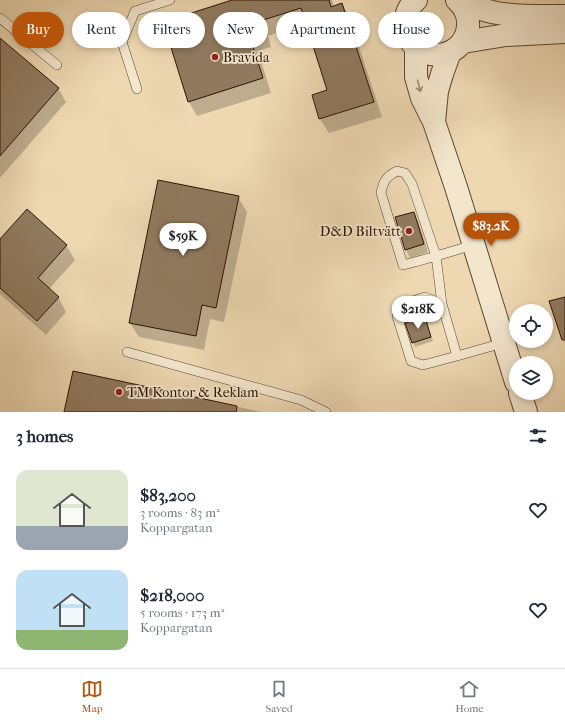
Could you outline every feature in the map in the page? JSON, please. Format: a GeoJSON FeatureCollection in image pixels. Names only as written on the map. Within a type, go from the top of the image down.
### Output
{"type":"FeatureCollection","features":[{"type":"Feature","properties":{"kind":"street"},"geometry":{"type":"LineString","coordinates":[[459,2],[495,13],[536,16],[565,16]]}},
{"type":"Feature","properties":{"kind":"street"},"geometry":{"type":"LineString","coordinates":[[434,122],[437,91],[442,74],[456,47],[467,32],[468,22],[466,12],[459,2]]}},
{"type":"Feature","properties":{"kind":"street"},"geometry":{"type":"LineString","coordinates":[[418,48],[426,53],[438,55],[456,47],[506,35],[565,32]]}},
{"type":"Feature","properties":{"kind":"street"},"geometry":{"type":"LineString","coordinates":[[416,48],[416,77],[422,98],[434,122],[456,187],[509,360]]}},
{"type":"Feature","properties":{"kind":"street"},"geometry":{"type":"LineString","coordinates":[[522,400],[526,412]]}},
{"type":"Feature","properties":{"kind":"lane"},"geometry":{"type":"LineString","coordinates":[[137,89],[122,42],[135,11],[170,0]]}},
{"type":"Feature","properties":{"kind":"lane"},"geometry":{"type":"LineString","coordinates":[[0,18],[57,65]]}},
{"type":"Feature","properties":{"kind":"lane"},"geometry":{"type":"LineString","coordinates":[[458,356],[442,304],[436,256],[412,184],[405,173],[397,171],[390,174],[382,183],[381,193],[403,265],[436,256],[473,245]]}},
{"type":"Feature","properties":{"kind":"lane"},"geometry":{"type":"LineString","coordinates":[[442,304],[425,297],[406,303],[397,316],[410,361],[423,365],[503,342]]}},
{"type":"Feature","properties":{"kind":"lane"},"geometry":{"type":"LineString","coordinates":[[127,352],[301,400],[326,412]]}},
{"type":"Feature","properties":{"kind":"building","name":"Bravida"},"geometry":{"type":"Polygon","coordinates":[[[232,0],[329,0],[331,7],[342,3],[345,12],[302,12],[301,8],[288,12],[276,12],[276,16],[268,18],[268,12],[213,12],[213,48],[253,48],[263,78],[188,102],[171,48],[205,48],[205,12],[194,12],[232,0]]]}},
{"type":"Feature","properties":{"kind":"building"},"geometry":{"type":"Polygon","coordinates":[[[0,38],[59,88],[0,156],[0,38]]]}},
{"type":"Feature","properties":{"kind":"building","name":"Bravida"},"geometry":{"type":"Polygon","coordinates":[[[314,48],[357,48],[374,102],[319,119],[312,95],[327,90],[314,48]]]}},
{"type":"Feature","properties":{"kind":"building"},"geometry":{"type":"Polygon","coordinates":[[[158,180],[239,196],[216,308],[202,305],[196,336],[129,323],[158,180]]]}},
{"type":"Feature","properties":{"kind":"building"},"geometry":{"type":"Polygon","coordinates":[[[27,209],[67,245],[38,278],[59,297],[37,321],[0,288],[0,239],[27,209]]]}},
{"type":"Feature","properties":{"kind":"building","name":"D&D Biltvätt"},"geometry":{"type":"Polygon","coordinates":[[[414,212],[424,244],[405,250],[395,217],[414,212]]]}},
{"type":"Feature","properties":{"kind":"building"},"geometry":{"type":"Polygon","coordinates":[[[565,297],[565,340],[562,340],[553,313],[553,304],[550,304],[549,301],[565,297]]]}},
{"type":"Feature","properties":{"kind":"building"},"geometry":{"type":"Polygon","coordinates":[[[425,317],[431,337],[412,343],[405,323],[425,317]]]}},
{"type":"Feature","properties":{"kind":"building","name":"TM Kontor & Reklam"},"geometry":{"type":"Polygon","coordinates":[[[73,371],[237,406],[236,412],[64,412],[73,371]]]}},
{"type":"Feature","properties":{"kind":"place","name":"Bravida"},"geometry":{"type":"Point","coordinates":[215,57]}},
{"type":"Feature","properties":{"kind":"place","name":"D&D Biltvätt"},"geometry":{"type":"Point","coordinates":[409,231]}},
{"type":"Feature","properties":{"kind":"place","name":"TM Kontor & Reklam"},"geometry":{"type":"Point","coordinates":[119,392]}}]}
